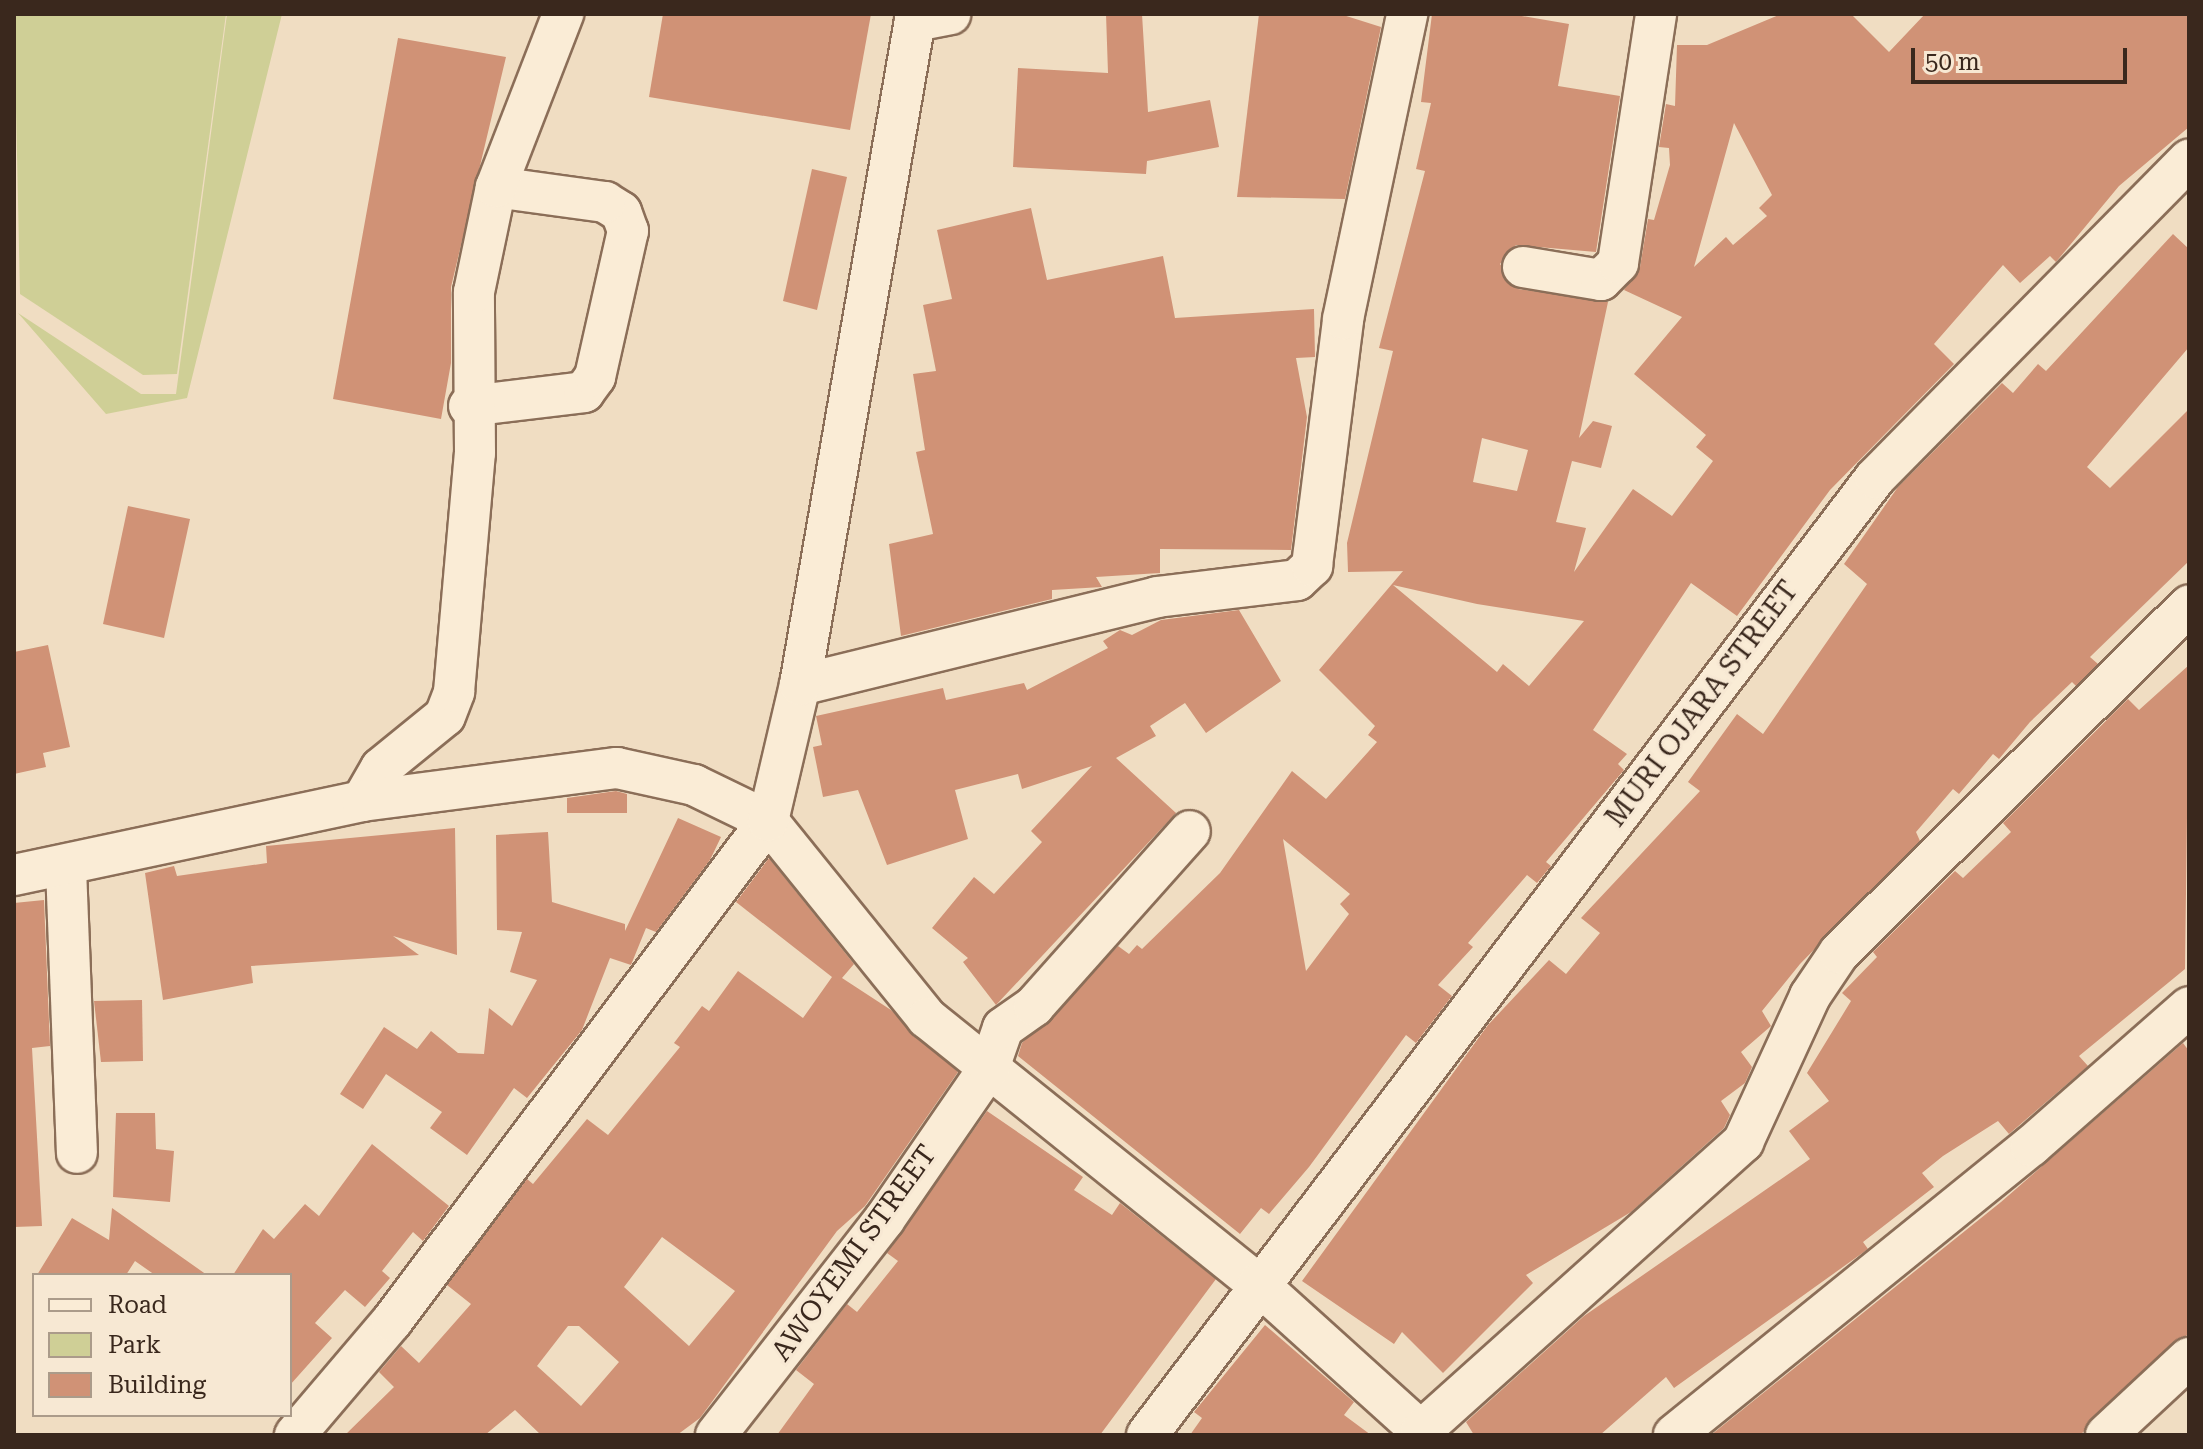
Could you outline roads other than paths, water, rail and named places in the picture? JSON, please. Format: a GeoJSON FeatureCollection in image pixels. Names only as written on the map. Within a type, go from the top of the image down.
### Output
{"type":"FeatureCollection","features":[{"type":"Feature","properties":{"kind":"street"},"geometry":{"type":"LineString","coordinates":[[362,801],[381,768],[445,716],[454,692],[475,453],[469,406],[474,292],[496,187],[563,14]]}},
{"type":"Feature","properties":{"kind":"street"},"geometry":{"type":"LineString","coordinates":[[800,685],[1157,597],[1297,580],[1312,566],[1343,319],[1407,14]]}},
{"type":"Feature","properties":{"kind":"street"},"geometry":{"type":"LineString","coordinates":[[1523,267],[1601,280],[1618,263],[1656,14]]}},
{"type":"Feature","properties":{"kind":"street"},"geometry":{"type":"LineString","coordinates":[[295,1435],[392,1321],[768,821],[800,685],[927,16]]}},
{"type":"Feature","properties":{"kind":"street","name":"MURI OJARA STREET"},"geometry":{"type":"LineString","coordinates":[[1147,1435],[1258,1284],[1875,478],[2189,160]]}},
{"type":"Feature","properties":{"kind":"street"},"geometry":{"type":"LineString","coordinates":[[469,406],[584,392],[595,377],[628,231],[621,212],[605,202],[496,187]]}},
{"type":"Feature","properties":{"kind":"street"},"geometry":{"type":"LineString","coordinates":[[14,875],[66,868],[362,801],[617,768],[694,785],[768,821],[890,978],[989,1068],[1258,1284],[1423,1433],[1743,1142],[1810,996],[1839,953],[2189,606]]}},
{"type":"Feature","properties":{"kind":"street","name":"AWOYEMI STREET"},"geometry":{"type":"LineString","coordinates":[[716,1435],[831,1292],[989,1068],[1003,1028],[1034,1006],[1190,831]]}},
{"type":"Feature","properties":{"kind":"street"},"geometry":{"type":"LineString","coordinates":[[66,868],[77,1153]]}},
{"type":"Feature","properties":{"kind":"street"},"geometry":{"type":"LineString","coordinates":[[1674,1435],[2031,1146],[2189,1007]]}},
{"type":"Feature","properties":{"kind":"street"},"geometry":{"type":"LineString","coordinates":[[2106,1435],[2189,1358]]}}]}
